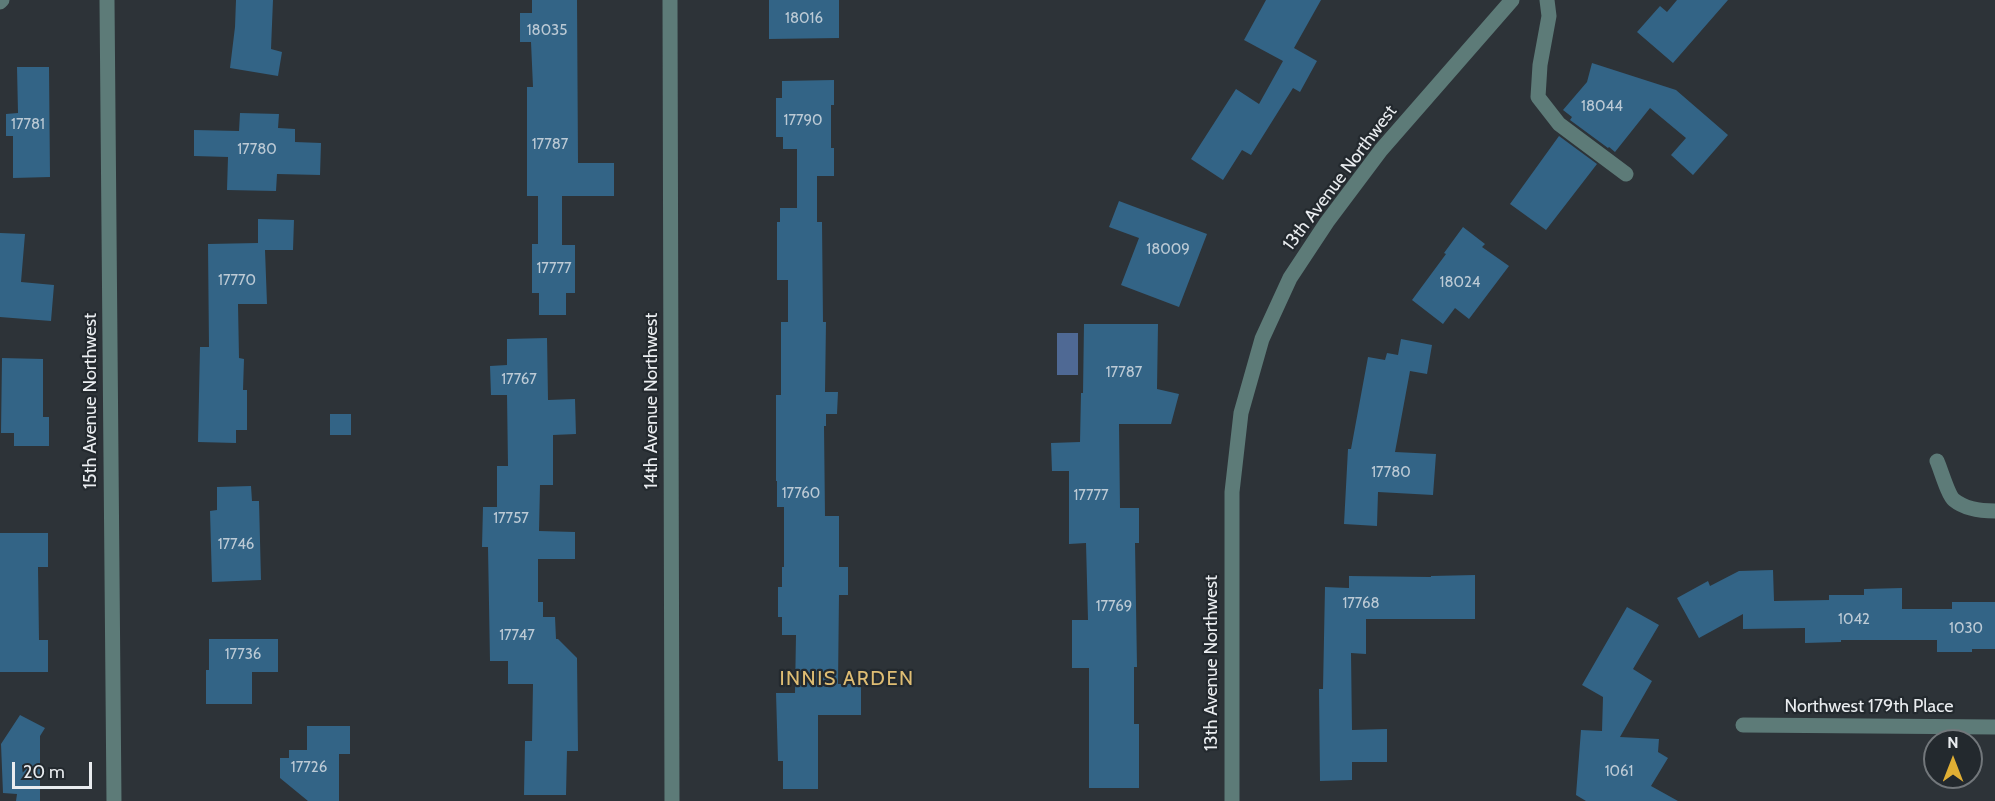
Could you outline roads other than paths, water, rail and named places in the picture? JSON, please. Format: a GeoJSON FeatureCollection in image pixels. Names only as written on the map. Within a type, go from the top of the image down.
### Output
{"type":"FeatureCollection","features":[{"type":"Feature","properties":{"kind":"street","name":"15th Avenue Northwest"},"geometry":{"type":"LineString","coordinates":[[107,0],[114,801]]}},
{"type":"Feature","properties":{"kind":"street","name":"14th Avenue Northwest"},"geometry":{"type":"LineString","coordinates":[[670,0],[672,801]]}},
{"type":"Feature","properties":{"kind":"street","name":"13th Avenue Northwest"},"geometry":{"type":"LineString","coordinates":[[1232,801],[1232,492],[1241,413],[1262,339],[1290,278],[1327,222],[1381,150],[1512,0]]}},
{"type":"Feature","properties":{"kind":"street"},"geometry":{"type":"LineString","coordinates":[[1547,0],[1549,16],[1540,65],[1538,97],[1559,124],[1626,174]]}},
{"type":"Feature","properties":{"kind":"street"},"geometry":{"type":"LineString","coordinates":[[1937,461],[1953,499],[1965,506],[1983,511],[1995,511]]}},
{"type":"Feature","properties":{"kind":"street","name":"Northwest 179th Place"},"geometry":{"type":"LineString","coordinates":[[1743,725],[1995,727]]}},
{"type":"Feature","properties":{"kind":"water"},"geometry":{"type":"Polygon","coordinates":[[[1057,333],[1078,333],[1078,375],[1057,375],[1057,333]]]}},
{"type":"Feature","properties":{"kind":"district","name":"INNIS ARDEN"},"geometry":{"type":"Point","coordinates":[847,679]}}]}
